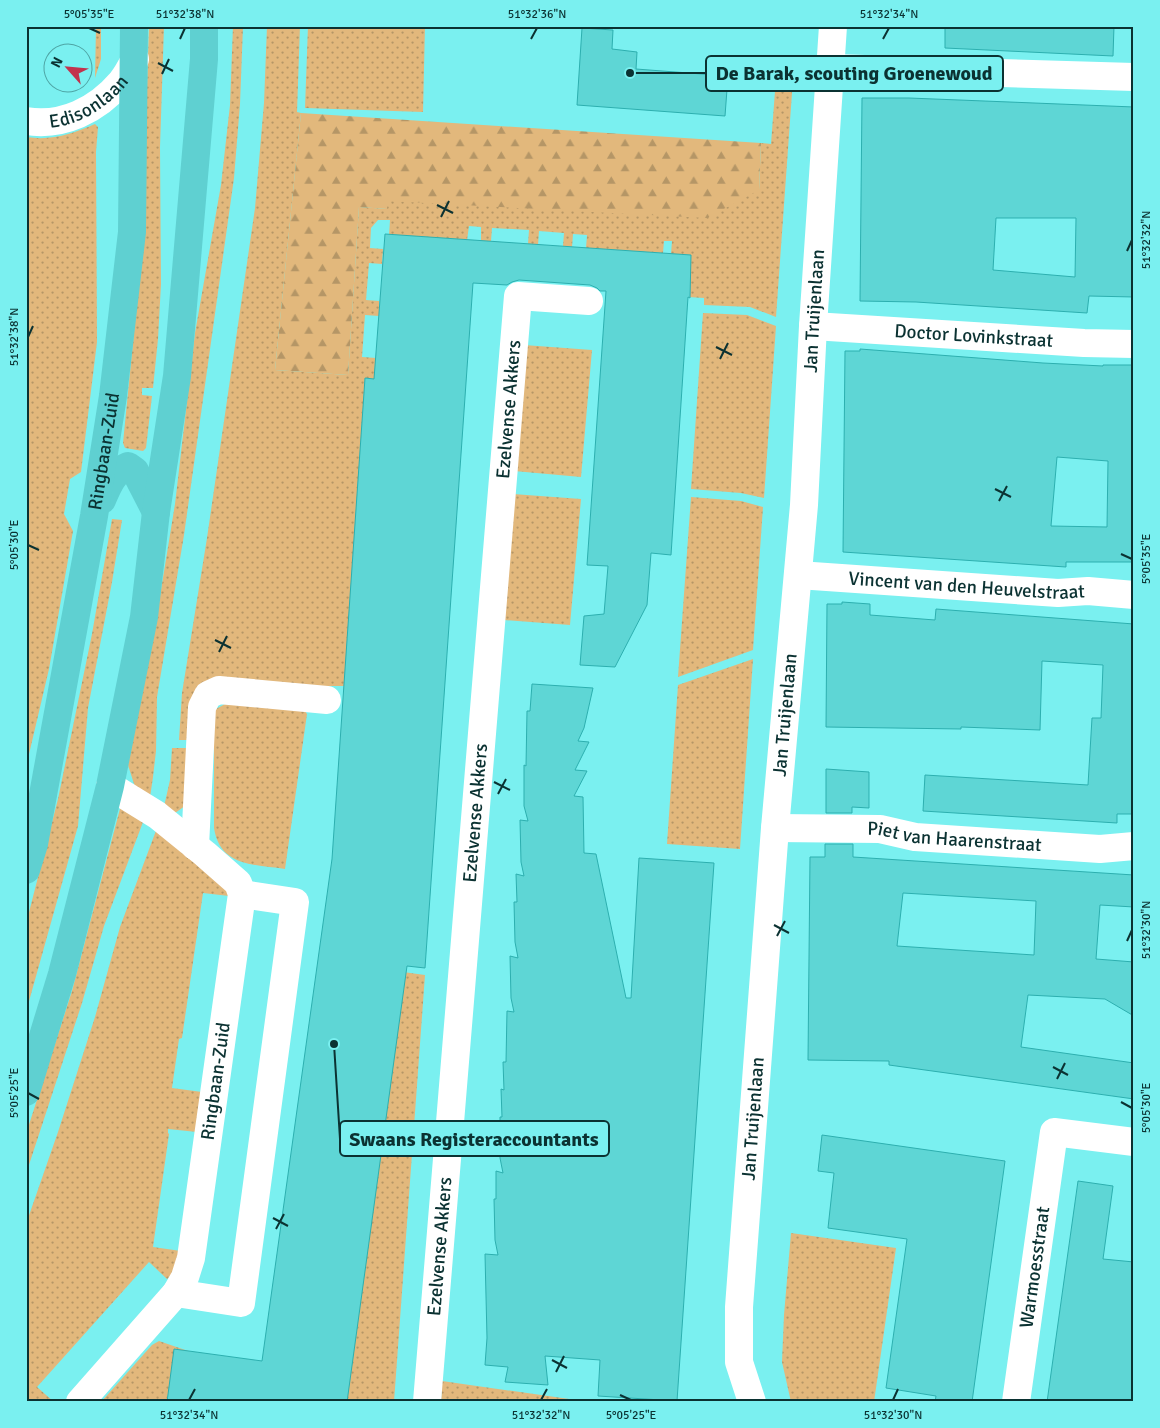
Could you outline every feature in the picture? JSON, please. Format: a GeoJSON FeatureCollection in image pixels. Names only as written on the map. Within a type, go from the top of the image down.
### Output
{"type":"FeatureCollection","features":[{"type":"Feature","properties":{"kind":"main road","name":"Ringbaan-Zuid"},"geometry":{"type":"LineString","coordinates":[[26,870],[34,844],[94,516],[113,396],[132,232],[134,26]]}},
{"type":"Feature","properties":{"kind":"main road"},"geometry":{"type":"LineString","coordinates":[[26,1092],[62,974],[110,786],[144,616],[156,512],[177,376],[204,59],[204,26]]}},
{"type":"Feature","properties":{"kind":"main road"},"geometry":{"type":"LineString","coordinates":[[94,516],[108,486],[119,470],[128,466],[139,479],[156,512]]}},
{"type":"Feature","properties":{"kind":"street","name":"Jan Truijenlaan"},"geometry":{"type":"LineString","coordinates":[[752,1402],[739,1362],[739,1307],[775,828],[798,576],[833,26]]}},
{"type":"Feature","properties":{"kind":"street","name":"Edisonlaan"},"geometry":{"type":"LineString","coordinates":[[26,121],[41,123],[72,118],[103,101],[122,81],[135,59]]}},
{"type":"Feature","properties":{"kind":"street"},"geometry":{"type":"LineString","coordinates":[[831,68],[977,74],[1134,77]]}},
{"type":"Feature","properties":{"kind":"street","name":"Ezelvense Akkers"},"geometry":{"type":"LineString","coordinates":[[427,1402],[518,296],[589,301]]}},
{"type":"Feature","properties":{"kind":"street","name":"Doctor Lovinkstraat"},"geometry":{"type":"LineString","coordinates":[[813,326],[1084,344],[1134,344]]}},
{"type":"Feature","properties":{"kind":"street","name":"Vincent van den Heuvelstraat"},"geometry":{"type":"LineString","coordinates":[[798,576],[1058,594],[1088,592],[1134,595]]}},
{"type":"Feature","properties":{"kind":"street"},"geometry":{"type":"LineString","coordinates":[[195,846],[202,707],[208,695],[219,690],[327,700]]}},
{"type":"Feature","properties":{"kind":"street"},"geometry":{"type":"LineString","coordinates":[[110,786],[156,815],[195,846],[238,883],[242,894],[295,902],[241,1304],[176,1293]]}},
{"type":"Feature","properties":{"kind":"street","name":"Piet van Haarenstraat"},"geometry":{"type":"LineString","coordinates":[[775,828],[880,829],[915,837],[1100,849],[1134,846]]}},
{"type":"Feature","properties":{"kind":"street","name":"Ringbaan-Zuid"},"geometry":{"type":"LineString","coordinates":[[80,1402],[176,1293],[191,1258],[242,894]]}},
{"type":"Feature","properties":{"kind":"street","name":"Warmoesstraat"},"geometry":{"type":"LineString","coordinates":[[1016,1402],[1054,1132],[1134,1142]]}},
{"type":"Feature","properties":{"kind":"green space"},"geometry":{"type":"Polygon","coordinates":[[[96,26],[101,26],[101,59],[95,78],[96,26]]]}},
{"type":"Feature","properties":{"kind":"green space"},"geometry":{"type":"Polygon","coordinates":[[[149,26],[164,26],[160,147],[161,284],[153,388],[142,388],[142,395],[152,396],[146,448],[143,451],[125,448],[123,443],[135,322],[144,179],[149,26]]]}},
{"type":"Feature","properties":{"kind":"green space"},"geometry":{"type":"Polygon","coordinates":[[[233,26],[243,26],[240,104],[234,178],[184,535],[157,697],[156,751],[149,804],[135,787],[128,765],[155,627],[175,504],[195,333],[221,185],[230,105],[233,26]]]}},
{"type":"Feature","properties":{"kind":"green space"},"geometry":{"type":"Polygon","coordinates":[[[267,26],[300,26],[297,112],[301,113],[275,370],[348,375],[359,207],[387,209],[387,201],[759,190],[761,143],[771,144],[776,78],[793,79],[776,317],[750,307],[704,305],[704,298],[688,297],[691,255],[671,254],[672,241],[664,241],[663,253],[586,248],[587,235],[573,234],[572,247],[563,246],[564,233],[539,231],[538,245],[528,244],[529,230],[492,228],[491,241],[481,241],[481,227],[469,226],[467,240],[389,235],[390,220],[378,220],[371,228],[370,248],[383,249],[382,264],[369,263],[366,300],[379,301],[379,316],[365,315],[362,357],[376,358],[374,381],[370,382],[370,378],[365,378],[344,686],[298,686],[223,680],[192,740],[179,740],[182,693],[207,538],[255,208],[264,103],[267,26]]]}},
{"type":"Feature","properties":{"kind":"green space"},"geometry":{"type":"Polygon","coordinates":[[[308,26],[425,26],[423,112],[305,108],[308,26]]]}},
{"type":"Feature","properties":{"kind":"green space"},"geometry":{"type":"Polygon","coordinates":[[[301,113],[761,143],[759,190],[707,218],[388,201],[387,209],[359,207],[348,375],[275,370],[301,113]]]}},
{"type":"Feature","properties":{"kind":"green space"},"geometry":{"type":"Polygon","coordinates":[[[95,124],[98,127],[96,152],[97,342],[81,472],[70,479],[64,514],[73,531],[49,669],[26,767],[26,137],[45,138],[62,136],[95,124]]]}},
{"type":"Feature","properties":{"kind":"green space"},"geometry":{"type":"Polygon","coordinates":[[[703,313],[747,315],[776,326],[764,498],[741,493],[691,489],[703,313]]]}},
{"type":"Feature","properties":{"kind":"green space"},"geometry":{"type":"Polygon","coordinates":[[[524,345],[592,350],[581,477],[514,471],[524,345]]]}},
{"type":"Feature","properties":{"kind":"green space"},"geometry":{"type":"Polygon","coordinates":[[[513,494],[581,499],[570,625],[503,620],[513,494]]]}},
{"type":"Feature","properties":{"kind":"green space"},"geometry":{"type":"Polygon","coordinates":[[[691,497],[741,501],[763,507],[753,650],[678,677],[691,497]]]}},
{"type":"Feature","properties":{"kind":"green space"},"geometry":{"type":"Polygon","coordinates":[[[112,519],[122,520],[88,708],[78,826],[26,1012],[26,924],[58,799],[92,634],[112,519]]]}},
{"type":"Feature","properties":{"kind":"green space"},"geometry":{"type":"Polygon","coordinates":[[[753,659],[740,849],[667,844],[678,685],[753,659]]]}},
{"type":"Feature","properties":{"kind":"green space"},"geometry":{"type":"Polygon","coordinates":[[[225,704],[305,711],[307,714],[285,869],[240,861],[231,857],[223,850],[218,841],[214,828],[214,712],[225,704]]]}},
{"type":"Feature","properties":{"kind":"green space"},"geometry":{"type":"Polygon","coordinates":[[[172,748],[192,748],[185,806],[175,813],[163,811],[170,780],[172,748]]]}},
{"type":"Feature","properties":{"kind":"green space"},"geometry":{"type":"Polygon","coordinates":[[[121,805],[143,822],[104,926],[82,1003],[26,1174],[26,1134],[72,991],[121,805]]]}},
{"type":"Feature","properties":{"kind":"green space"},"geometry":{"type":"Polygon","coordinates":[[[157,828],[226,888],[229,896],[203,893],[182,1038],[179,1039],[172,1088],[202,1092],[197,1132],[168,1129],[169,1134],[153,1247],[181,1251],[173,1274],[167,1279],[149,1262],[37,1387],[54,1402],[26,1402],[26,1224],[95,1017],[120,927],[157,828]]]}},
{"type":"Feature","properties":{"kind":"green space"},"geometry":{"type":"Polygon","coordinates":[[[403,972],[425,975],[394,1402],[344,1402],[403,972]]]}},
{"type":"Feature","properties":{"kind":"green space"},"geometry":{"type":"Polygon","coordinates":[[[791,1233],[896,1248],[874,1402],[791,1402],[782,1362],[791,1233]]]}},
{"type":"Feature","properties":{"kind":"green space"},"geometry":{"type":"Polygon","coordinates":[[[159,1341],[191,1352],[199,1402],[101,1402],[152,1345],[159,1341]]]}},
{"type":"Feature","properties":{"kind":"green space"},"geometry":{"type":"Polygon","coordinates":[[[442,1381],[590,1402],[441,1402],[442,1381]]]}},
{"type":"Feature","properties":{"kind":"building"},"geometry":{"type":"Polygon","coordinates":[[[945,26],[1114,26],[1113,56],[945,48],[945,26]]]}},
{"type":"Feature","properties":{"kind":"building"},"geometry":{"type":"Polygon","coordinates":[[[582,28],[613,30],[612,49],[637,52],[636,69],[728,76],[725,116],[577,105],[582,28]]]}},
{"type":"Feature","properties":{"kind":"building"},"geometry":{"type":"Polygon","coordinates":[[[862,98],[909,98],[1134,107],[1134,297],[1089,296],[1087,313],[916,302],[860,301],[862,98]],[[996,218],[993,270],[1075,277],[1076,218],[996,218]]]}},
{"type":"Feature","properties":{"kind":"building"},"geometry":{"type":"Polygon","coordinates":[[[385,234],[691,255],[690,298],[688,297],[671,555],[651,553],[647,605],[615,667],[580,665],[584,616],[604,614],[608,566],[587,565],[606,291],[600,291],[590,285],[519,280],[507,285],[473,283],[425,968],[407,966],[347,1402],[167,1402],[174,1349],[262,1361],[332,859],[365,378],[374,379],[385,234]]]}},
{"type":"Feature","properties":{"kind":"building"},"geometry":{"type":"Polygon","coordinates":[[[860,349],[1043,363],[1103,366],[1134,365],[1134,562],[1066,562],[1066,567],[843,552],[845,351],[860,351],[860,349]],[[1057,457],[1051,526],[1107,527],[1108,461],[1057,457]]]}},
{"type":"Feature","properties":{"kind":"building"},"geometry":{"type":"Polygon","coordinates":[[[842,602],[870,604],[870,615],[935,620],[936,609],[1134,624],[1134,814],[1117,814],[1117,823],[923,811],[925,775],[1088,785],[1092,718],[1101,718],[1103,665],[1042,661],[1040,730],[961,727],[961,729],[826,727],[827,604],[842,604],[842,602]]]}},
{"type":"Feature","properties":{"kind":"building"},"geometry":{"type":"Polygon","coordinates":[[[532,684],[593,688],[584,728],[578,741],[589,742],[575,770],[587,771],[574,796],[583,797],[584,853],[596,854],[626,998],[631,998],[639,858],[714,863],[677,1401],[598,1396],[600,1360],[545,1356],[548,1385],[505,1382],[508,1367],[485,1365],[487,1338],[485,1254],[498,1255],[495,1240],[494,1199],[496,1199],[496,1171],[503,1173],[500,1158],[501,1089],[504,1090],[503,1062],[506,1062],[507,1011],[514,1012],[511,998],[510,956],[518,958],[515,942],[514,902],[517,902],[516,874],[524,876],[521,862],[520,820],[528,821],[524,806],[524,765],[526,766],[527,711],[530,711],[532,684]]]}},
{"type":"Feature","properties":{"kind":"building"},"geometry":{"type":"Polygon","coordinates":[[[826,769],[869,772],[869,808],[852,807],[852,813],[826,813],[826,769]]]}},
{"type":"Feature","properties":{"kind":"building"},"geometry":{"type":"Polygon","coordinates":[[[825,844],[853,844],[853,857],[1134,875],[1134,907],[1100,905],[1096,959],[1134,962],[1134,1016],[1105,999],[1028,995],[1021,1047],[1134,1063],[1134,1099],[889,1065],[889,1061],[808,1060],[810,857],[825,857],[825,844]],[[903,893],[897,946],[1034,955],[1036,901],[903,893]]]}},
{"type":"Feature","properties":{"kind":"building"},"geometry":{"type":"Polygon","coordinates":[[[822,1135],[1005,1161],[972,1402],[935,1402],[936,1396],[886,1388],[907,1239],[828,1228],[834,1173],[818,1171],[822,1135]]]}},
{"type":"Feature","properties":{"kind":"building"},"geometry":{"type":"Polygon","coordinates":[[[1078,1181],[1113,1186],[1103,1259],[1134,1262],[1134,1402],[1047,1402],[1078,1181]]]}},
{"type":"Feature","properties":{"kind":"place","name":"De Barak, scouting Groenewoud"},"geometry":{"type":"Point","coordinates":[630,73]}},
{"type":"Feature","properties":{"kind":"place","name":"Swaans Registeraccountants"},"geometry":{"type":"Point","coordinates":[334,1044]}}]}
